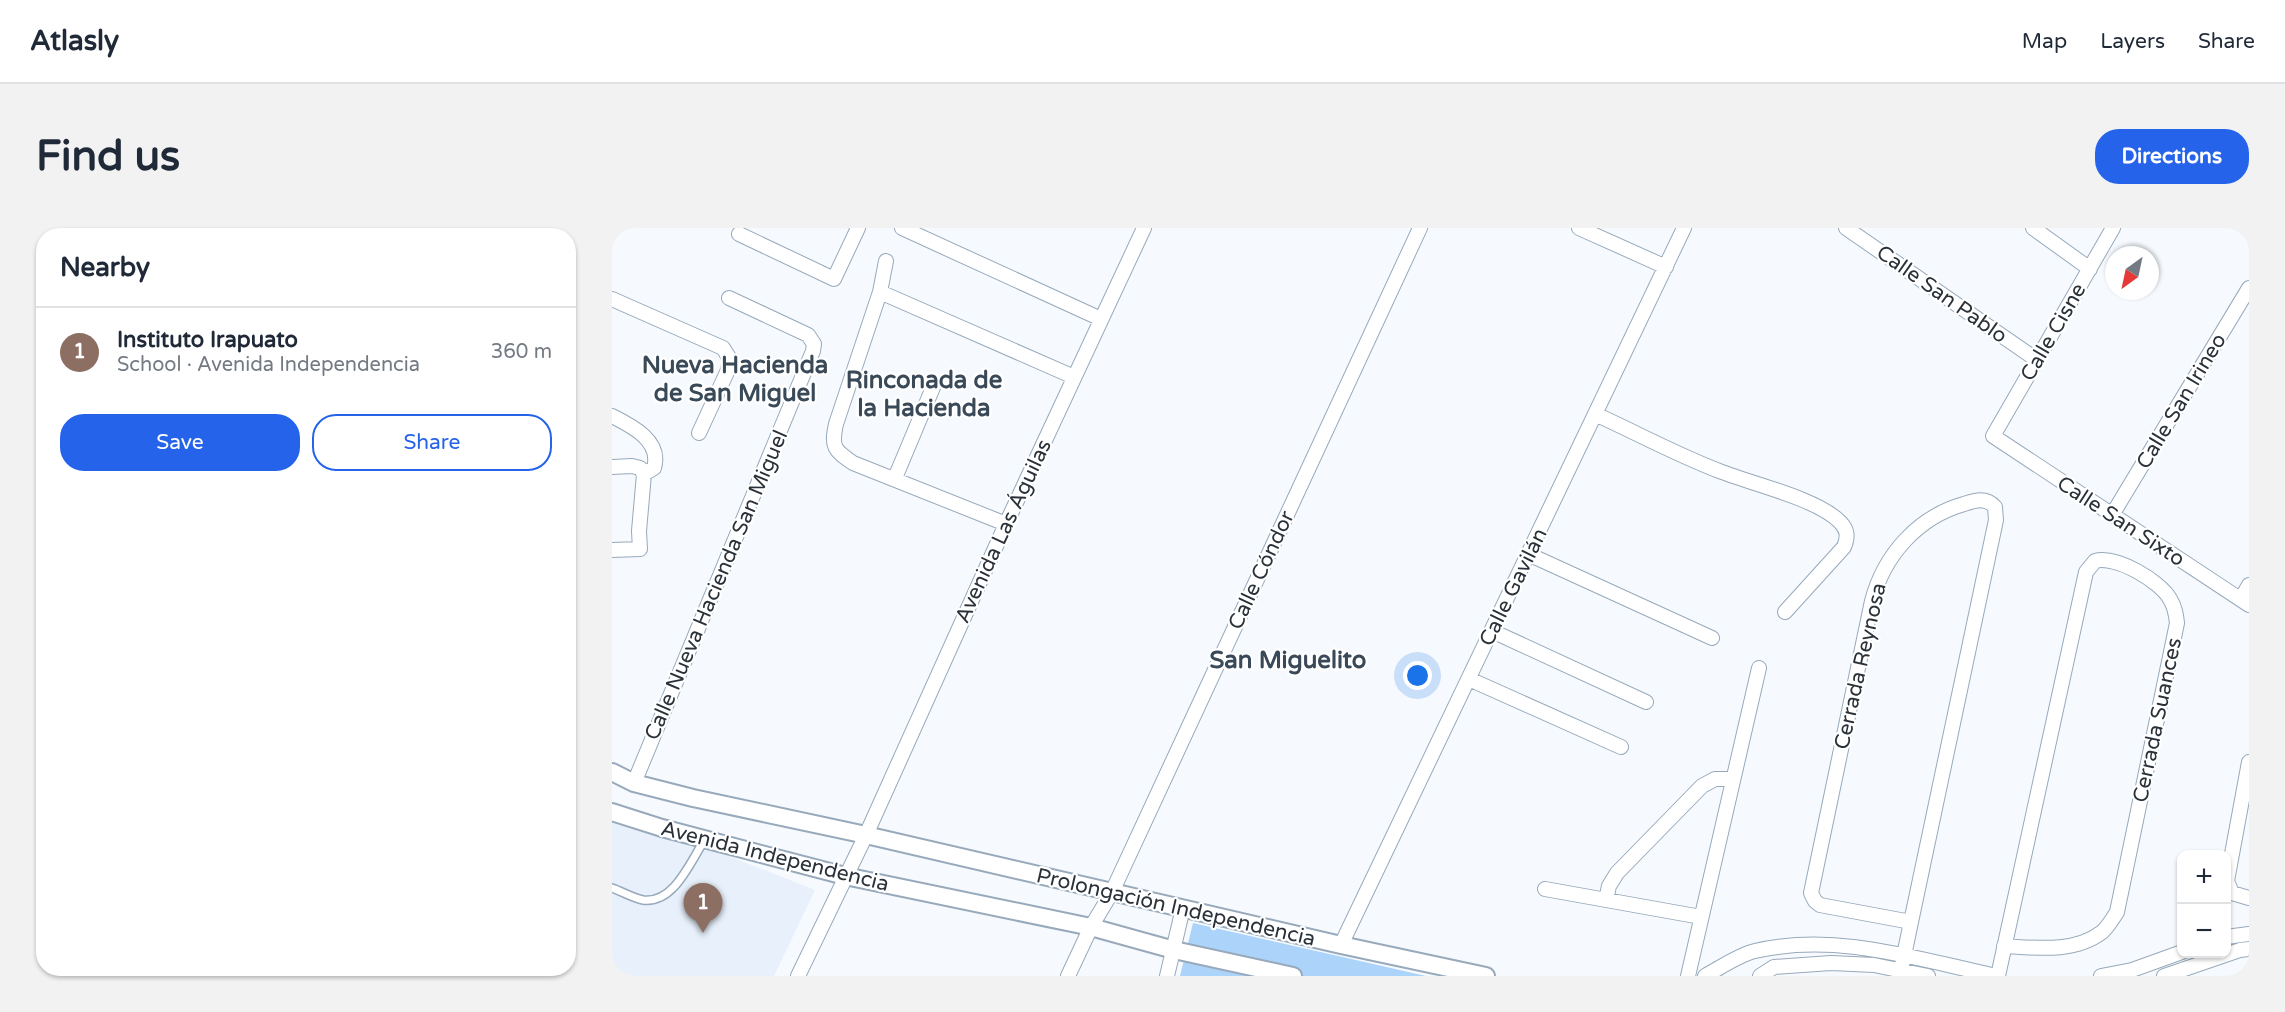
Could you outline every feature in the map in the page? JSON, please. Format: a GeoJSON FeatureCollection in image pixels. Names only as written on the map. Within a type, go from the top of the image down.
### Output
{"type":"FeatureCollection","features":[{"type":"Feature","properties":{"kind":"street"},"geometry":{"type":"LineString","coordinates":[[739,234],[834,279],[858,228]]}},
{"type":"Feature","properties":{"kind":"street"},"geometry":{"type":"LineString","coordinates":[[902,228],[1101,320]]}},
{"type":"Feature","properties":{"kind":"street","name":"Avenida Las Águilas"},"geometry":{"type":"LineString","coordinates":[[798,976],[866,835],[1006,524],[1144,228]]}},
{"type":"Feature","properties":{"kind":"street","name":"Calle Cóndor"},"geometry":{"type":"LineString","coordinates":[[1068,976],[1091,927],[1112,892],[1420,228]]}},
{"type":"Feature","properties":{"kind":"street"},"geometry":{"type":"LineString","coordinates":[[1579,228],[1666,267]]}},
{"type":"Feature","properties":{"kind":"street","name":"Calle Gavilán"},"geometry":{"type":"LineString","coordinates":[[1341,945],[1684,228]]}},
{"type":"Feature","properties":{"kind":"street","name":"Calle San Pablo"},"geometry":{"type":"LineString","coordinates":[[1846,228],[2037,360]]}},
{"type":"Feature","properties":{"kind":"street"},"geometry":{"type":"LineString","coordinates":[[2033,228],[2090,269]]}},
{"type":"Feature","properties":{"kind":"street","name":"Calle Cisne"},"geometry":{"type":"LineString","coordinates":[[1993,436],[2113,228]]}},
{"type":"Feature","properties":{"kind":"street"},"geometry":{"type":"LineString","coordinates":[[886,261],[880,292],[832,442],[838,453],[853,463],[1006,524]]}},
{"type":"Feature","properties":{"kind":"street","name":"Calle San Irineo"},"geometry":{"type":"LineString","coordinates":[[2112,515],[2249,288]]}},
{"type":"Feature","properties":{"kind":"street"},"geometry":{"type":"LineString","coordinates":[[880,292],[1074,377]]}},
{"type":"Feature","properties":{"kind":"street","name":"Calle Nueva Hacienda San Miguel"},"geometry":{"type":"LineString","coordinates":[[634,783],[813,351],[814,344],[808,335],[729,298]]}},
{"type":"Feature","properties":{"kind":"street"},"geometry":{"type":"LineString","coordinates":[[612,299],[723,348],[730,359],[728,370],[699,433]]}},
{"type":"Feature","properties":{"kind":"street"},"geometry":{"type":"LineString","coordinates":[[895,478],[934,384]]}},
{"type":"Feature","properties":{"kind":"street"},"geometry":{"type":"LineString","coordinates":[[1595,414],[1720,471],[1808,502],[1839,520],[1846,529],[1848,538],[1844,547],[1785,612]]}},
{"type":"Feature","properties":{"kind":"street"},"geometry":{"type":"LineString","coordinates":[[612,416],[648,438],[656,462],[654,468],[644,474]]}},
{"type":"Feature","properties":{"kind":"street","name":"Calle San Sixto"},"geometry":{"type":"LineString","coordinates":[[1993,436],[2245,602]]}},
{"type":"Feature","properties":{"kind":"street"},"geometry":{"type":"LineString","coordinates":[[612,467],[632,466],[640,468],[644,474],[639,531],[640,549],[612,550]]}},
{"type":"Feature","properties":{"kind":"street","name":"Cerrada Reynosa"},"geometry":{"type":"LineString","coordinates":[[1902,963],[1911,922],[1997,515],[1991,504],[1982,500],[1954,507],[1929,519],[1897,549],[1880,576],[1872,601],[1811,893],[1815,901],[1821,905],[1911,922]]}},
{"type":"Feature","properties":{"kind":"street"},"geometry":{"type":"LineString","coordinates":[[1528,555],[1712,638]]}},
{"type":"Feature","properties":{"kind":"street","name":"Cerrada Suances"},"geometry":{"type":"LineString","coordinates":[[1997,976],[2086,573],[2096,561],[2108,560],[2153,581],[2170,599],[2176,613],[2177,623],[2117,912],[2104,931],[2081,943],[2054,948],[2004,946]]}},
{"type":"Feature","properties":{"kind":"street"},"geometry":{"type":"LineString","coordinates":[[2245,602],[2249,585]]}},
{"type":"Feature","properties":{"kind":"street"},"geometry":{"type":"LineString","coordinates":[[1492,630],[1646,702]]}},
{"type":"Feature","properties":{"kind":"street"},"geometry":{"type":"LineString","coordinates":[[1688,976],[1759,668]]}},
{"type":"Feature","properties":{"kind":"street"},"geometry":{"type":"LineString","coordinates":[[1469,679],[1621,747]]}},
{"type":"Feature","properties":{"kind":"street"},"geometry":{"type":"LineString","coordinates":[[2249,762],[2226,881],[2232,893],[2249,898]]}},
{"type":"Feature","properties":{"kind":"street","name":"Avenida Independencia"},"geometry":{"type":"LineString","coordinates":[[612,773],[634,783],[693,798],[866,835]]}},
{"type":"Feature","properties":{"kind":"street"},"geometry":{"type":"LineString","coordinates":[[1605,900],[1609,886],[1617,873],[1702,786],[1715,779],[1733,779]]}},
{"type":"Feature","properties":{"kind":"street","name":"Avenida Independencia"},"geometry":{"type":"LineString","coordinates":[[612,812],[845,876],[939,895]]}},
{"type":"Feature","properties":{"kind":"street","name":"Prolongación Independencia"},"geometry":{"type":"LineString","coordinates":[[866,835],[1341,945],[1486,976]]}},
{"type":"Feature","properties":{"kind":"street"},"geometry":{"type":"LineString","coordinates":[[1545,889],[1701,917]]}},
{"type":"Feature","properties":{"kind":"street","name":"Prolongación Independencia"},"geometry":{"type":"LineString","coordinates":[[939,895],[1091,927],[1174,950],[1293,976]]}},
{"type":"Feature","properties":{"kind":"street"},"geometry":{"type":"LineString","coordinates":[[1167,976],[1183,908]]}},
{"type":"Feature","properties":{"kind":"street"},"geometry":{"type":"LineString","coordinates":[[2231,936],[2249,934]]}},
{"type":"Feature","properties":{"kind":"street"},"geometry":{"type":"LineString","coordinates":[[1705,976],[1752,951],[1809,944],[1876,948],[1929,976]]}},
{"type":"Feature","properties":{"kind":"street"},"geometry":{"type":"LineString","coordinates":[[2164,976],[2240,950],[2249,950]]}},
{"type":"Feature","properties":{"kind":"street"},"geometry":{"type":"LineString","coordinates":[[2101,976],[2132,970],[2177,953]]}},
{"type":"Feature","properties":{"kind":"street"},"geometry":{"type":"LineString","coordinates":[[1760,976],[1774,967],[1831,963],[1874,965],[1902,963],[1997,976]]}},
{"type":"Feature","properties":{"kind":"lane"},"geometry":{"type":"LineString","coordinates":[[612,888],[642,900],[658,899],[675,887],[705,839]]}},
{"type":"Feature","properties":{"kind":"shaded area"},"geometry":{"type":"Polygon","coordinates":[[[612,810],[815,890],[774,976],[612,976],[612,810]]]}},
{"type":"Feature","properties":{"kind":"shaded area"},"geometry":{"type":"Polygon","coordinates":[[[1193,923],[1426,976],[1180,976],[1193,923]]]}},
{"type":"Feature","properties":{"kind":"place","name":"Instituto Irapuato"},"geometry":{"type":"Point","coordinates":[703,933]}},
{"type":"Feature","properties":{"kind":"district","name":"Nueva Hacienda de San Miguel"},"geometry":{"type":"Point","coordinates":[735,379]}},
{"type":"Feature","properties":{"kind":"district","name":"Rinconada de la Hacienda"},"geometry":{"type":"Point","coordinates":[924,394]}},
{"type":"Feature","properties":{"kind":"district","name":"San Miguelito"},"geometry":{"type":"Point","coordinates":[1288,660]}}]}
